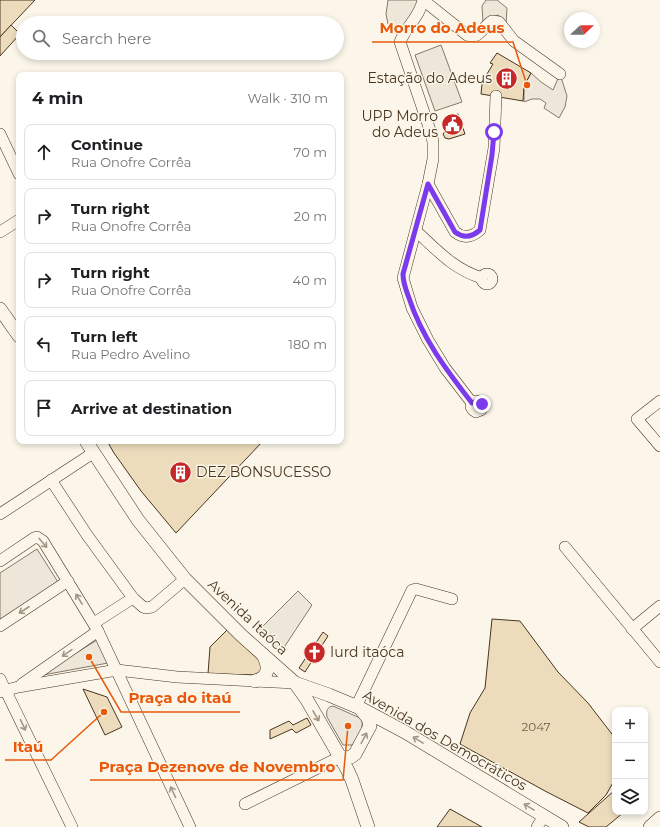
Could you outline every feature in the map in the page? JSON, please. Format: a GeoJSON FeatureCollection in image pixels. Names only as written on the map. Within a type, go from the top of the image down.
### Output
{"type":"FeatureCollection","features":[{"type":"Feature","properties":{"kind":"main road"},"geometry":{"type":"LineString","coordinates":[[0,310],[16,332]]}},
{"type":"Feature","properties":{"kind":"main road","name":"Avenida Itaóca"},"geometry":{"type":"LineString","coordinates":[[88,444],[138,520],[185,579],[242,636],[295,684],[307,700],[352,780],[368,827]]}},
{"type":"Feature","properties":{"kind":"main road"},"geometry":{"type":"LineString","coordinates":[[255,681],[262,678],[267,673],[268,663],[263,655]]}},
{"type":"Feature","properties":{"kind":"main road","name":"Avenida dos Democráticos"},"geometry":{"type":"LineString","coordinates":[[295,684],[329,695],[405,732],[541,822],[562,827]]}},
{"type":"Feature","properties":{"kind":"main road"},"geometry":{"type":"LineString","coordinates":[[340,757],[352,757],[355,754],[370,726],[368,718],[358,708]]}},
{"type":"Feature","properties":{"kind":"main road"},"geometry":{"type":"LineString","coordinates":[[650,827],[660,818]]}},
{"type":"Feature","properties":{"kind":"street"},"geometry":{"type":"LineString","coordinates":[[422,0],[467,35],[472,36],[481,34],[489,23],[492,21],[499,22],[514,41],[560,74]]}},
{"type":"Feature","properties":{"kind":"street"},"geometry":{"type":"LineString","coordinates":[[422,0],[421,8],[400,42],[434,143],[433,159],[416,231],[403,274],[412,308],[438,357],[472,403]]}},
{"type":"Feature","properties":{"kind":"street"},"geometry":{"type":"LineString","coordinates":[[428,184],[455,232],[463,237],[468,237],[480,230],[494,148],[496,96]]}},
{"type":"Feature","properties":{"kind":"street"},"geometry":{"type":"LineString","coordinates":[[0,134],[16,168]]}},
{"type":"Feature","properties":{"kind":"street"},"geometry":{"type":"LineString","coordinates":[[0,232],[16,222]]}},
{"type":"Feature","properties":{"kind":"street"},"geometry":{"type":"LineString","coordinates":[[416,231],[454,265],[466,272],[482,278]]}},
{"type":"Feature","properties":{"kind":"street"},"geometry":{"type":"LineString","coordinates":[[660,401],[637,419],[660,446]]}},
{"type":"Feature","properties":{"kind":"street"},"geometry":{"type":"LineString","coordinates":[[0,514],[93,453]]}},
{"type":"Feature","properties":{"kind":"street"},"geometry":{"type":"LineString","coordinates":[[50,480],[86,535],[133,598],[143,607],[149,608],[185,579]]}},
{"type":"Feature","properties":{"kind":"street"},"geometry":{"type":"LineString","coordinates":[[0,561],[34,538],[37,537],[43,541],[96,627],[190,827]]}},
{"type":"Feature","properties":{"kind":"street"},"geometry":{"type":"LineString","coordinates":[[564,547],[660,662]]}},
{"type":"Feature","properties":{"kind":"street"},"geometry":{"type":"LineString","coordinates":[[0,626],[68,581]]}},
{"type":"Feature","properties":{"kind":"street"},"geometry":{"type":"LineString","coordinates":[[358,708],[412,590],[416,589],[452,600]]}},
{"type":"Feature","properties":{"kind":"street"},"geometry":{"type":"LineString","coordinates":[[18,687],[133,598]]}},
{"type":"Feature","properties":{"kind":"street"},"geometry":{"type":"LineString","coordinates":[[632,629],[660,606]]}},
{"type":"Feature","properties":{"kind":"street","name":"Avenida dos Democráticos"},"geometry":{"type":"LineString","coordinates":[[3,691],[18,687],[117,670],[177,676],[295,684]]}},
{"type":"Feature","properties":{"kind":"street"},"geometry":{"type":"LineString","coordinates":[[0,679],[3,691],[72,827]]}},
{"type":"Feature","properties":{"kind":"street"},"geometry":{"type":"LineString","coordinates":[[246,804],[340,757]]}},
{"type":"Feature","properties":{"kind":"shaded area"},"geometry":{"type":"Polygon","coordinates":[[[388,0],[422,0],[399,36],[388,24],[386,14],[388,0]]]}},
{"type":"Feature","properties":{"kind":"shaded area"},"geometry":{"type":"Polygon","coordinates":[[[486,0],[497,0],[507,8],[506,24],[498,15],[483,22],[482,6],[486,0]]]}},
{"type":"Feature","properties":{"kind":"shaded area"},"geometry":{"type":"Polygon","coordinates":[[[441,45],[462,102],[435,111],[415,55],[441,45]]]}},
{"type":"Feature","properties":{"kind":"shaded area"},"geometry":{"type":"Polygon","coordinates":[[[531,73],[553,90],[560,74],[567,96],[565,107],[559,118],[544,108],[546,103],[540,99],[532,99],[524,102],[524,86],[531,73]]]}},
{"type":"Feature","properties":{"kind":"shaded area"},"geometry":{"type":"Polygon","coordinates":[[[37,549],[58,582],[0,622],[0,573],[37,549]]]}},
{"type":"Feature","properties":{"kind":"shaded area"},"geometry":{"type":"Polygon","coordinates":[[[298,591],[312,605],[281,652],[257,632],[298,591]]]}},
{"type":"Feature","properties":{"kind":"shaded area"},"geometry":{"type":"Polygon","coordinates":[[[97,640],[108,663],[42,674],[97,640]]]}},
{"type":"Feature","properties":{"kind":"shaded area"},"geometry":{"type":"Polygon","coordinates":[[[333,706],[360,718],[362,721],[362,728],[357,739],[352,745],[343,745],[327,717],[327,710],[329,707],[333,706]]]}},
{"type":"Feature","properties":{"kind":"building"},"geometry":{"type":"Polygon","coordinates":[[[0,0],[35,0],[20,16],[16,16],[16,20],[0,37],[0,0]]]}},
{"type":"Feature","properties":{"kind":"building"},"geometry":{"type":"Polygon","coordinates":[[[11,25],[16,30],[16,38],[0,56],[0,37],[11,25]]]}},
{"type":"Feature","properties":{"kind":"building","name":"Estação do Adeus"},"geometry":{"type":"Polygon","coordinates":[[[497,53],[531,73],[524,86],[523,101],[481,94],[482,84],[486,83],[487,74],[493,64],[490,63],[497,53]]]}},
{"type":"Feature","properties":{"kind":"building","name":"UPP Morro do Adeus"},"geometry":{"type":"Polygon","coordinates":[[[458,114],[465,134],[449,139],[445,138],[443,134],[447,129],[443,119],[458,114]]]}},
{"type":"Feature","properties":{"kind":"building","name":"DEZ BONSUCESSO"},"geometry":{"type":"Polygon","coordinates":[[[109,444],[260,444],[176,533],[141,491],[109,444]]]}},
{"type":"Feature","properties":{"kind":"building"},"geometry":{"type":"Polygon","coordinates":[[[492,619],[520,621],[558,672],[588,703],[612,734],[612,784],[606,795],[588,813],[460,744],[470,713],[485,688],[492,619]]]}},
{"type":"Feature","properties":{"kind":"building"},"geometry":{"type":"Polygon","coordinates":[[[227,630],[260,661],[263,669],[260,675],[208,674],[210,647],[227,630]]]}},
{"type":"Feature","properties":{"kind":"building","name":"Iurd itaóca"},"geometry":{"type":"Polygon","coordinates":[[[323,632],[328,636],[305,672],[299,668],[323,632]]]}},
{"type":"Feature","properties":{"kind":"building"},"geometry":{"type":"Polygon","coordinates":[[[83,689],[107,697],[122,727],[105,735],[83,689]]]}},
{"type":"Feature","properties":{"kind":"building"},"geometry":{"type":"Polygon","coordinates":[[[307,718],[311,725],[296,733],[292,729],[270,739],[270,730],[289,721],[293,725],[307,718]]]}},
{"type":"Feature","properties":{"kind":"building"},"geometry":{"type":"Polygon","coordinates":[[[612,793],[612,815],[620,815],[606,827],[589,827],[579,822],[612,793]]]}},
{"type":"Feature","properties":{"kind":"building"},"geometry":{"type":"Polygon","coordinates":[[[450,809],[482,827],[437,827],[450,809]]]}},
{"type":"Feature","properties":{"kind":"place","name":"Estação do Adeus"},"geometry":{"type":"Point","coordinates":[507,78]}},
{"type":"Feature","properties":{"kind":"place","name":"Morro do Adeus"},"geometry":{"type":"Point","coordinates":[527,85]}},
{"type":"Feature","properties":{"kind":"place","name":"UPP Morro do Adeus"},"geometry":{"type":"Point","coordinates":[453,124]}},
{"type":"Feature","properties":{"kind":"place","name":"DEZ BONSUCESSO"},"geometry":{"type":"Point","coordinates":[180,472]}},
{"type":"Feature","properties":{"kind":"place","name":"Iurd itaóca"},"geometry":{"type":"Point","coordinates":[314,652]}},
{"type":"Feature","properties":{"kind":"place","name":"Praça do itaú"},"geometry":{"type":"Point","coordinates":[89,657]}},
{"type":"Feature","properties":{"kind":"place","name":"Itaú"},"geometry":{"type":"Point","coordinates":[104,712]}},
{"type":"Feature","properties":{"kind":"place","name":"Praça Dezenove de Novembro"},"geometry":{"type":"Point","coordinates":[348,726]}},
{"type":"Feature","properties":{"kind":"route"},"geometry":{"type":"LineString","coordinates":[[482,404],[477,401],[472,403],[438,357],[412,308],[403,274],[428,184],[455,232],[463,237],[468,237],[480,230],[488,176],[494,148],[494,132]]}}]}
